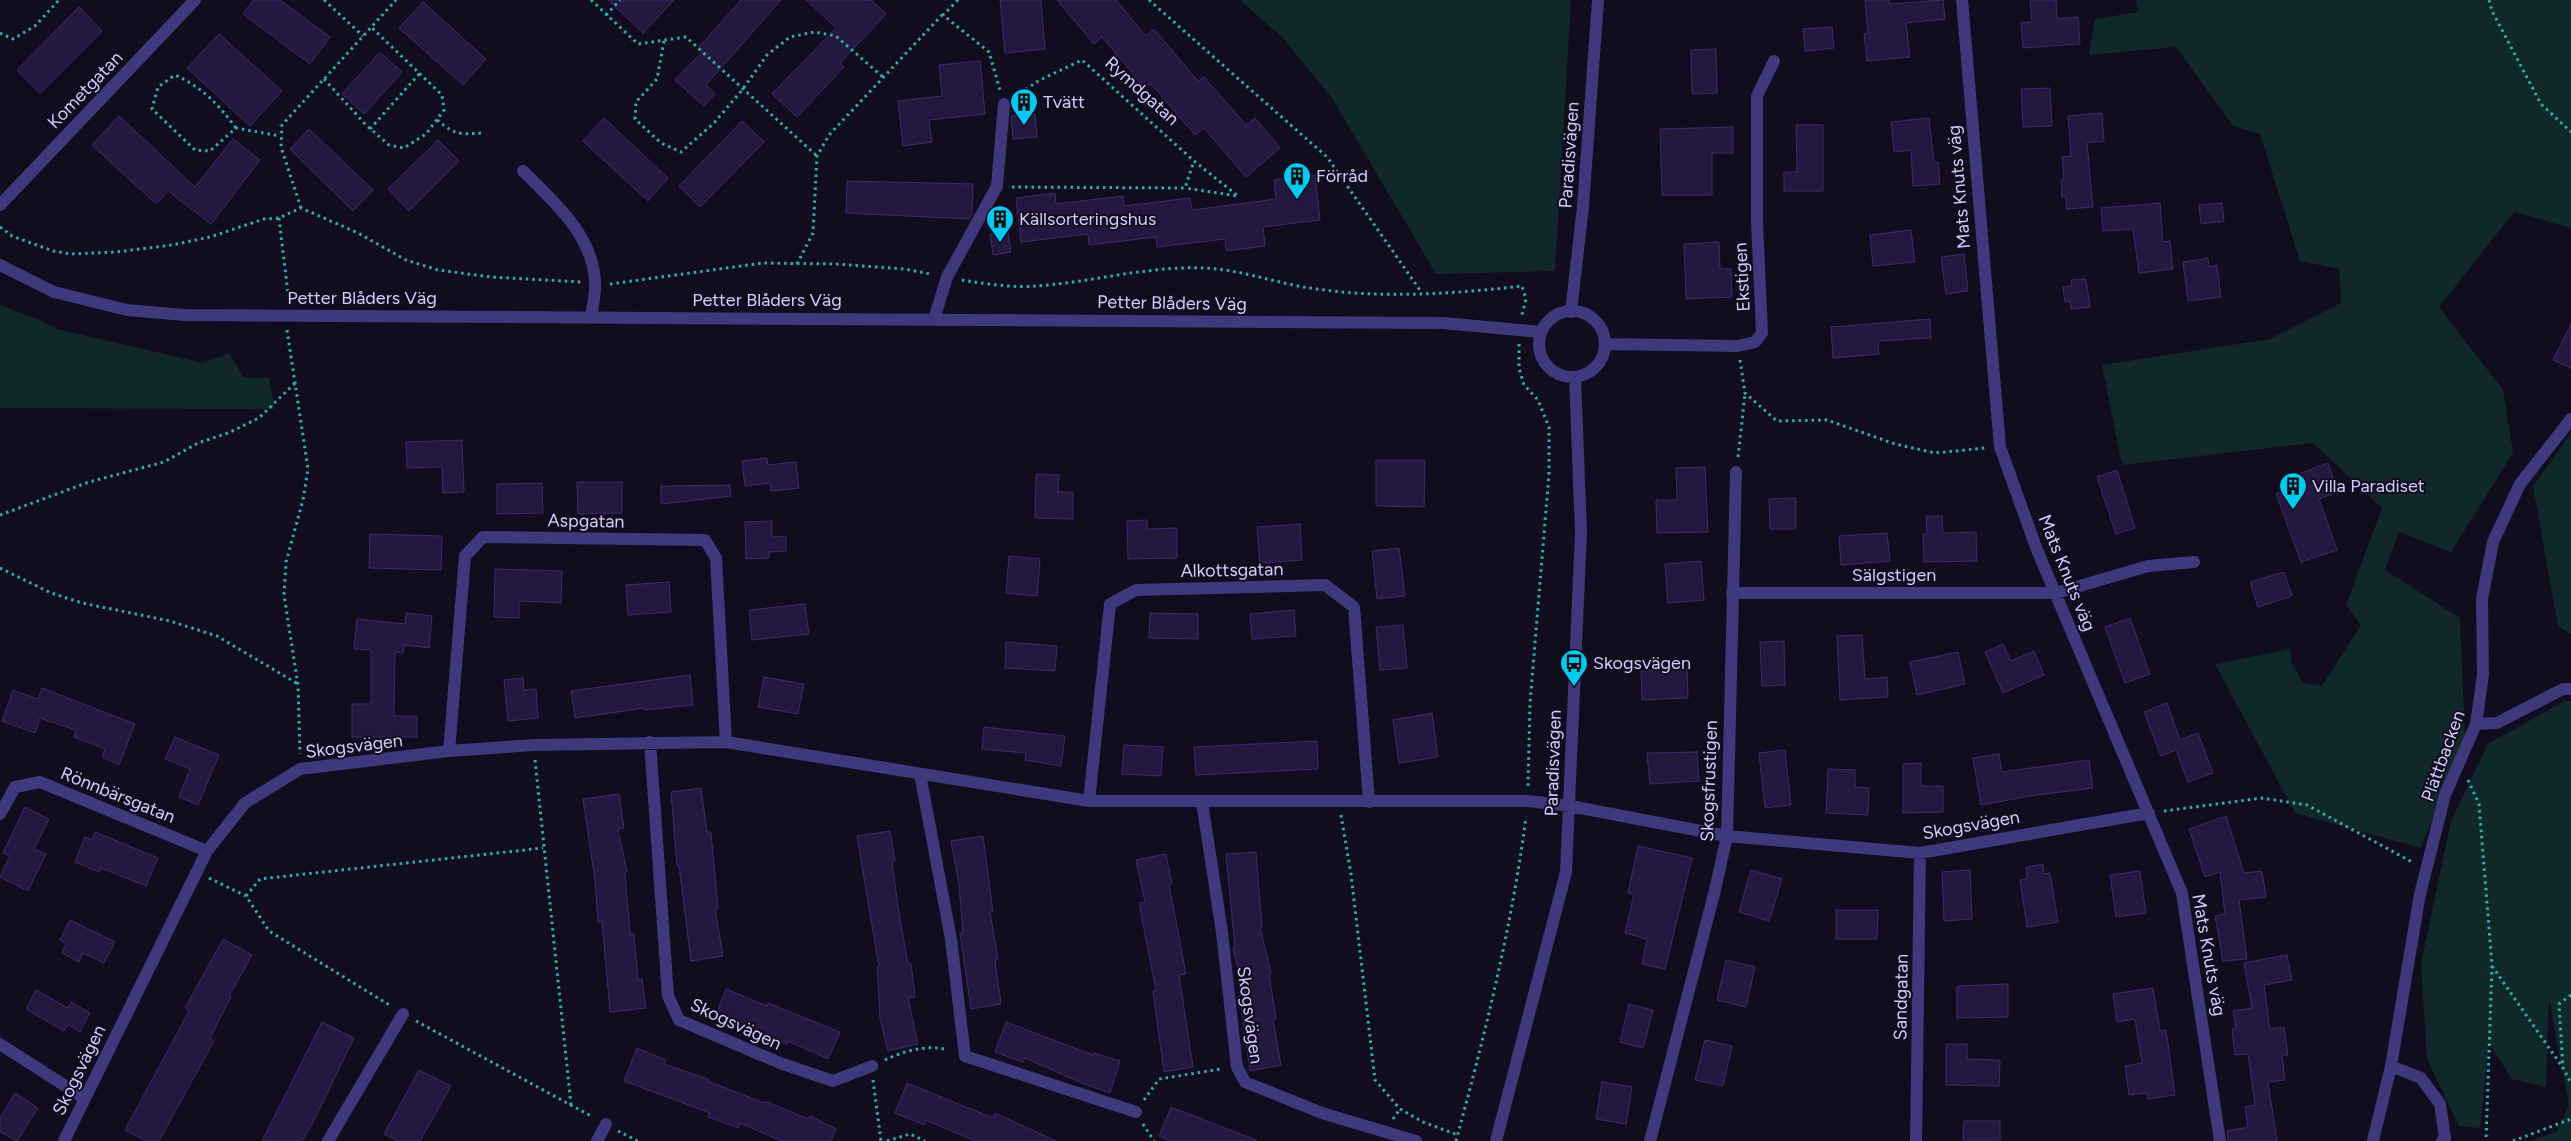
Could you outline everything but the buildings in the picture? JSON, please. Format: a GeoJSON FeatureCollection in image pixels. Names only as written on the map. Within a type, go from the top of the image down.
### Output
{"type":"FeatureCollection","features":[{"type":"Feature","properties":{"kind":"street","name":"Kometgatan"},"geometry":{"type":"LineString","coordinates":[[0,205],[196,0]]}},
{"type":"Feature","properties":{"kind":"street","name":"Paradisvägen"},"geometry":{"type":"LineString","coordinates":[[1571,312],[1583,206],[1598,0]]}},
{"type":"Feature","properties":{"kind":"street","name":"Mats Knuts väg"},"geometry":{"type":"LineString","coordinates":[[1962,0],[2000,447],[2027,522],[2182,893],[2220,1141]]}},
{"type":"Feature","properties":{"kind":"street","name":"Ekstigen"},"geometry":{"type":"LineString","coordinates":[[1604,344],[1738,346],[1755,342],[1762,333],[1757,222],[1757,96],[1774,61]]}},
{"type":"Feature","properties":{"kind":"street"},"geometry":{"type":"LineString","coordinates":[[934,318],[947,277],[997,186],[1004,104]]}},
{"type":"Feature","properties":{"kind":"street"},"geometry":{"type":"LineString","coordinates":[[523,171],[559,206],[581,235],[593,264],[596,283],[591,316]]}},
{"type":"Feature","properties":{"kind":"street","name":"Petter Blåders Väg"},"geometry":{"type":"LineString","coordinates":[[0,265],[54,292],[128,310],[184,315],[934,318],[1443,323],[1541,332]]}},
{"type":"Feature","properties":{"kind":"street"},"geometry":{"type":"LineString","coordinates":[[1571,312],[1590,317],[1603,334],[1604,344],[1599,362],[1593,370],[1575,377],[1564,376],[1554,372],[1545,364],[1540,354],[1539,343],[1541,332],[1553,317],[1571,312]]}},
{"type":"Feature","properties":{"kind":"street","name":"Paradisvägen"},"geometry":{"type":"LineString","coordinates":[[1496,1141],[1566,872],[1581,532],[1575,377]]}},
{"type":"Feature","properties":{"kind":"street","name":"Plättbacken"},"geometry":{"type":"LineString","coordinates":[[2372,1141],[2391,1066],[2420,894],[2445,795],[2476,724],[2483,675],[2482,600],[2493,542],[2520,484],[2571,419]]}},
{"type":"Feature","properties":{"kind":"street","name":"Skogsfrustigen"},"geometry":{"type":"LineString","coordinates":[[1650,1141],[1715,890],[1727,836],[1736,472]]}},
{"type":"Feature","properties":{"kind":"street","name":"Aspgatan"},"geometry":{"type":"LineString","coordinates":[[449,751],[465,556],[484,537],[705,540],[716,558],[726,742]]}},
{"type":"Feature","properties":{"kind":"street","name":"Sälgstigen"},"geometry":{"type":"LineString","coordinates":[[1732,593],[2056,593],[2148,566],[2194,562]]}},
{"type":"Feature","properties":{"kind":"street","name":"Alkottsgatan"},"geometry":{"type":"LineString","coordinates":[[1089,801],[1110,604],[1136,590],[1325,586],[1354,608],[1369,802]]}},
{"type":"Feature","properties":{"kind":"street"},"geometry":{"type":"LineString","coordinates":[[2476,724],[2497,723],[2563,689],[2571,689]]}},
{"type":"Feature","properties":{"kind":"street","name":"Skogsvägen"},"geometry":{"type":"LineString","coordinates":[[650,742],[668,996],[679,1020],[780,1063],[833,1080],[872,1066]]}},
{"type":"Feature","properties":{"kind":"street","name":"Skogsvägen"},"geometry":{"type":"LineString","coordinates":[[64,1141],[208,851],[245,803],[300,770],[449,751],[534,744],[726,742],[1089,801],[1528,801],[1570,806],[1727,836],[1920,853],[2149,813]]}},
{"type":"Feature","properties":{"kind":"street"},"geometry":{"type":"LineString","coordinates":[[920,774],[952,939],[965,1056],[1136,1112]]}},
{"type":"Feature","properties":{"kind":"street","name":"Rönnbärsgatan"},"geometry":{"type":"LineString","coordinates":[[0,814],[15,787],[40,782],[208,851]]}},
{"type":"Feature","properties":{"kind":"street","name":"Skogsvägen"},"geometry":{"type":"LineString","coordinates":[[1202,802],[1222,932],[1237,1067],[1245,1082],[1322,1113],[1416,1141]]}},
{"type":"Feature","properties":{"kind":"street","name":"Sandgatan"},"geometry":{"type":"LineString","coordinates":[[1916,1141],[1920,853]]}},
{"type":"Feature","properties":{"kind":"street"},"geometry":{"type":"LineString","coordinates":[[328,1141],[403,1014]]}},
{"type":"Feature","properties":{"kind":"street"},"geometry":{"type":"LineString","coordinates":[[0,1044],[84,1098]]}},
{"type":"Feature","properties":{"kind":"street"},"geometry":{"type":"LineString","coordinates":[[2391,1066],[2421,1078],[2440,1104],[2445,1138],[2442,1141]]}},
{"type":"Feature","properties":{"kind":"street"},"geometry":{"type":"LineString","coordinates":[[597,1141],[606,1124]]}},
{"type":"Feature","properties":{"kind":"path"},"geometry":{"type":"LineString","coordinates":[[0,32],[13,39],[35,26],[59,0]]}},
{"type":"Feature","properties":{"kind":"path"},"geometry":{"type":"LineString","coordinates":[[324,0],[363,36]]}},
{"type":"Feature","properties":{"kind":"path"},"geometry":{"type":"LineString","coordinates":[[301,208],[281,147],[282,125],[396,0]]}},
{"type":"Feature","properties":{"kind":"path"},"geometry":{"type":"LineString","coordinates":[[591,0],[638,44],[686,37],[817,156]]}},
{"type":"Feature","properties":{"kind":"path"},"geometry":{"type":"LineString","coordinates":[[606,14],[620,0]]}},
{"type":"Feature","properties":{"kind":"path"},"geometry":{"type":"LineString","coordinates":[[797,264],[813,233],[817,156],[829,135],[958,0]]}},
{"type":"Feature","properties":{"kind":"path"},"geometry":{"type":"LineString","coordinates":[[1150,0],[1195,43],[1327,157],[1422,293]]}},
{"type":"Feature","properties":{"kind":"path"},"geometry":{"type":"LineString","coordinates":[[2489,0],[2492,11],[2541,104],[2571,132]]}},
{"type":"Feature","properties":{"kind":"path"},"geometry":{"type":"LineString","coordinates":[[943,15],[989,52],[1004,104]]}},
{"type":"Feature","properties":{"kind":"path"},"geometry":{"type":"LineString","coordinates":[[324,79],[370,129],[389,145],[404,148],[426,134],[444,110],[442,95],[371,27]]}},
{"type":"Feature","properties":{"kind":"path"},"geometry":{"type":"LineString","coordinates":[[664,41],[657,79],[636,102],[635,120],[661,143],[681,152],[714,123],[743,89],[767,55],[790,37],[815,32],[836,36],[884,78]]}},
{"type":"Feature","properties":{"kind":"path","name":"Rymdgatan"},"geometry":{"type":"LineString","coordinates":[[997,186],[1186,188],[1238,196],[1194,161],[1082,60],[1038,81],[1004,104]]}},
{"type":"Feature","properties":{"kind":"path"},"geometry":{"type":"LineString","coordinates":[[370,129],[420,73]]}},
{"type":"Feature","properties":{"kind":"path"},"geometry":{"type":"LineString","coordinates":[[236,128],[210,151],[195,150],[152,108],[158,87],[175,75],[195,84],[217,103],[236,128],[280,136]]}},
{"type":"Feature","properties":{"kind":"path"},"geometry":{"type":"LineString","coordinates":[[437,120],[451,131],[465,135],[483,133]]}},
{"type":"Feature","properties":{"kind":"path"},"geometry":{"type":"LineString","coordinates":[[1186,188],[1194,161]]}},
{"type":"Feature","properties":{"kind":"path"},"geometry":{"type":"LineString","coordinates":[[0,227],[12,236],[52,251],[72,254],[116,252],[172,245],[210,237],[264,219],[279,218],[301,208],[358,233],[406,260],[438,270],[491,277],[621,284],[763,264],[797,264],[904,269],[983,283],[1036,286],[1145,270],[1204,268],[1311,288],[1352,292],[1422,293],[1522,286],[1526,299],[1519,331],[1519,368],[1524,385],[1538,400],[1549,427],[1549,474],[1530,703],[1528,801],[1518,878],[1490,1006],[1456,1141]]}},
{"type":"Feature","properties":{"kind":"path"},"geometry":{"type":"LineString","coordinates":[[279,218],[290,297],[287,325],[308,469],[303,500],[286,562],[284,595],[298,685],[300,770]]}},
{"type":"Feature","properties":{"kind":"path"},"geometry":{"type":"LineString","coordinates":[[1736,472],[1745,393],[1738,346]]}},
{"type":"Feature","properties":{"kind":"path"},"geometry":{"type":"LineString","coordinates":[[0,515],[89,482],[164,462],[198,444],[228,433],[259,418],[296,383]]}},
{"type":"Feature","properties":{"kind":"path"},"geometry":{"type":"LineString","coordinates":[[1745,393],[1777,421],[1827,420],[1895,444],[1935,453],[2000,447]]}},
{"type":"Feature","properties":{"kind":"path"},"geometry":{"type":"LineString","coordinates":[[0,568],[51,593],[82,603],[170,621],[217,636],[298,685]]}},
{"type":"Feature","properties":{"kind":"path"},"geometry":{"type":"LineString","coordinates":[[534,744],[543,848],[571,1104]]}},
{"type":"Feature","properties":{"kind":"path"},"geometry":{"type":"LineString","coordinates":[[2149,813],[2262,798],[2306,805],[2426,870]]}},
{"type":"Feature","properties":{"kind":"path"},"geometry":{"type":"LineString","coordinates":[[1339,802],[1351,874],[1375,1080],[1400,1109],[1423,1122],[1458,1135]]}},
{"type":"Feature","properties":{"kind":"path"},"geometry":{"type":"LineString","coordinates":[[2479,804],[2492,965],[2486,1141]]}},
{"type":"Feature","properties":{"kind":"path"},"geometry":{"type":"LineString","coordinates":[[246,896],[260,879],[543,848]]}},
{"type":"Feature","properties":{"kind":"path"},"geometry":{"type":"LineString","coordinates":[[2492,965],[2563,1068],[2571,1083]]}},
{"type":"Feature","properties":{"kind":"path"},"geometry":{"type":"LineString","coordinates":[[2563,1068],[2559,1004],[2571,995]]}},
{"type":"Feature","properties":{"kind":"path"},"geometry":{"type":"LineString","coordinates":[[881,1141],[872,1066],[897,1054],[937,1046],[965,1056]]}},
{"type":"Feature","properties":{"kind":"path"},"geometry":{"type":"LineString","coordinates":[[1136,1112],[1159,1079],[1237,1067]]}},
{"type":"Feature","properties":{"kind":"path"},"geometry":{"type":"LineString","coordinates":[[2513,1141],[2571,1118]]}},
{"type":"Feature","properties":{"kind":"path"},"geometry":{"type":"LineString","coordinates":[[887,1141],[910,1134],[925,1141]]}},
{"type":"Feature","properties":{"kind":"green space"},"geometry":{"type":"Polygon","coordinates":[[[1240,0],[1571,0],[1555,271],[1436,274],[1332,98],[1282,37],[1240,0]]]}},
{"type":"Feature","properties":{"kind":"green space"},"geometry":{"type":"Polygon","coordinates":[[[2136,0],[2571,0],[2571,228],[2514,212],[2439,307],[2503,390],[2513,453],[2451,552],[2399,532],[2385,570],[2460,618],[2465,737],[2421,848],[2295,813],[2215,664],[2290,649],[2292,663],[2303,683],[2322,686],[2361,625],[2346,605],[2382,508],[2313,443],[2122,465],[2102,365],[2270,339],[2341,303],[2339,269],[2300,261],[2260,134],[2233,126],[2176,47],[2089,55],[2095,19],[2138,12],[2136,0]]]}},
{"type":"Feature","properties":{"kind":"green space"},"geometry":{"type":"Polygon","coordinates":[[[0,305],[40,320],[57,329],[203,363],[229,353],[244,378],[269,378],[275,409],[0,408],[0,305]]]}},
{"type":"Feature","properties":{"kind":"green space"},"geometry":{"type":"Polygon","coordinates":[[[2571,433],[2571,634],[2558,626],[2533,486],[2571,433]]]}},
{"type":"Feature","properties":{"kind":"green space"},"geometry":{"type":"Polygon","coordinates":[[[2564,701],[2571,701],[2571,1141],[2530,1141],[2556,1132],[2569,1106],[2549,998],[2546,1087],[2512,1079],[2489,1044],[2480,1128],[2459,1126],[2427,1059],[2421,964],[2451,821],[2488,744],[2564,701]]]}},
{"type":"Feature","properties":{"kind":"place","name":"Tvätt"},"geometry":{"type":"Point","coordinates":[1024,126]}},
{"type":"Feature","properties":{"kind":"place","name":"Förråd"},"geometry":{"type":"Point","coordinates":[1297,200]}},
{"type":"Feature","properties":{"kind":"place","name":"Källsorteringshus"},"geometry":{"type":"Point","coordinates":[1000,243]}},
{"type":"Feature","properties":{"kind":"place","name":"Villa Paradiset"},"geometry":{"type":"Point","coordinates":[2293,510]}},
{"type":"Feature","properties":{"kind":"place","name":"Skogsvägen"},"geometry":{"type":"Point","coordinates":[1574,687]}}]}
